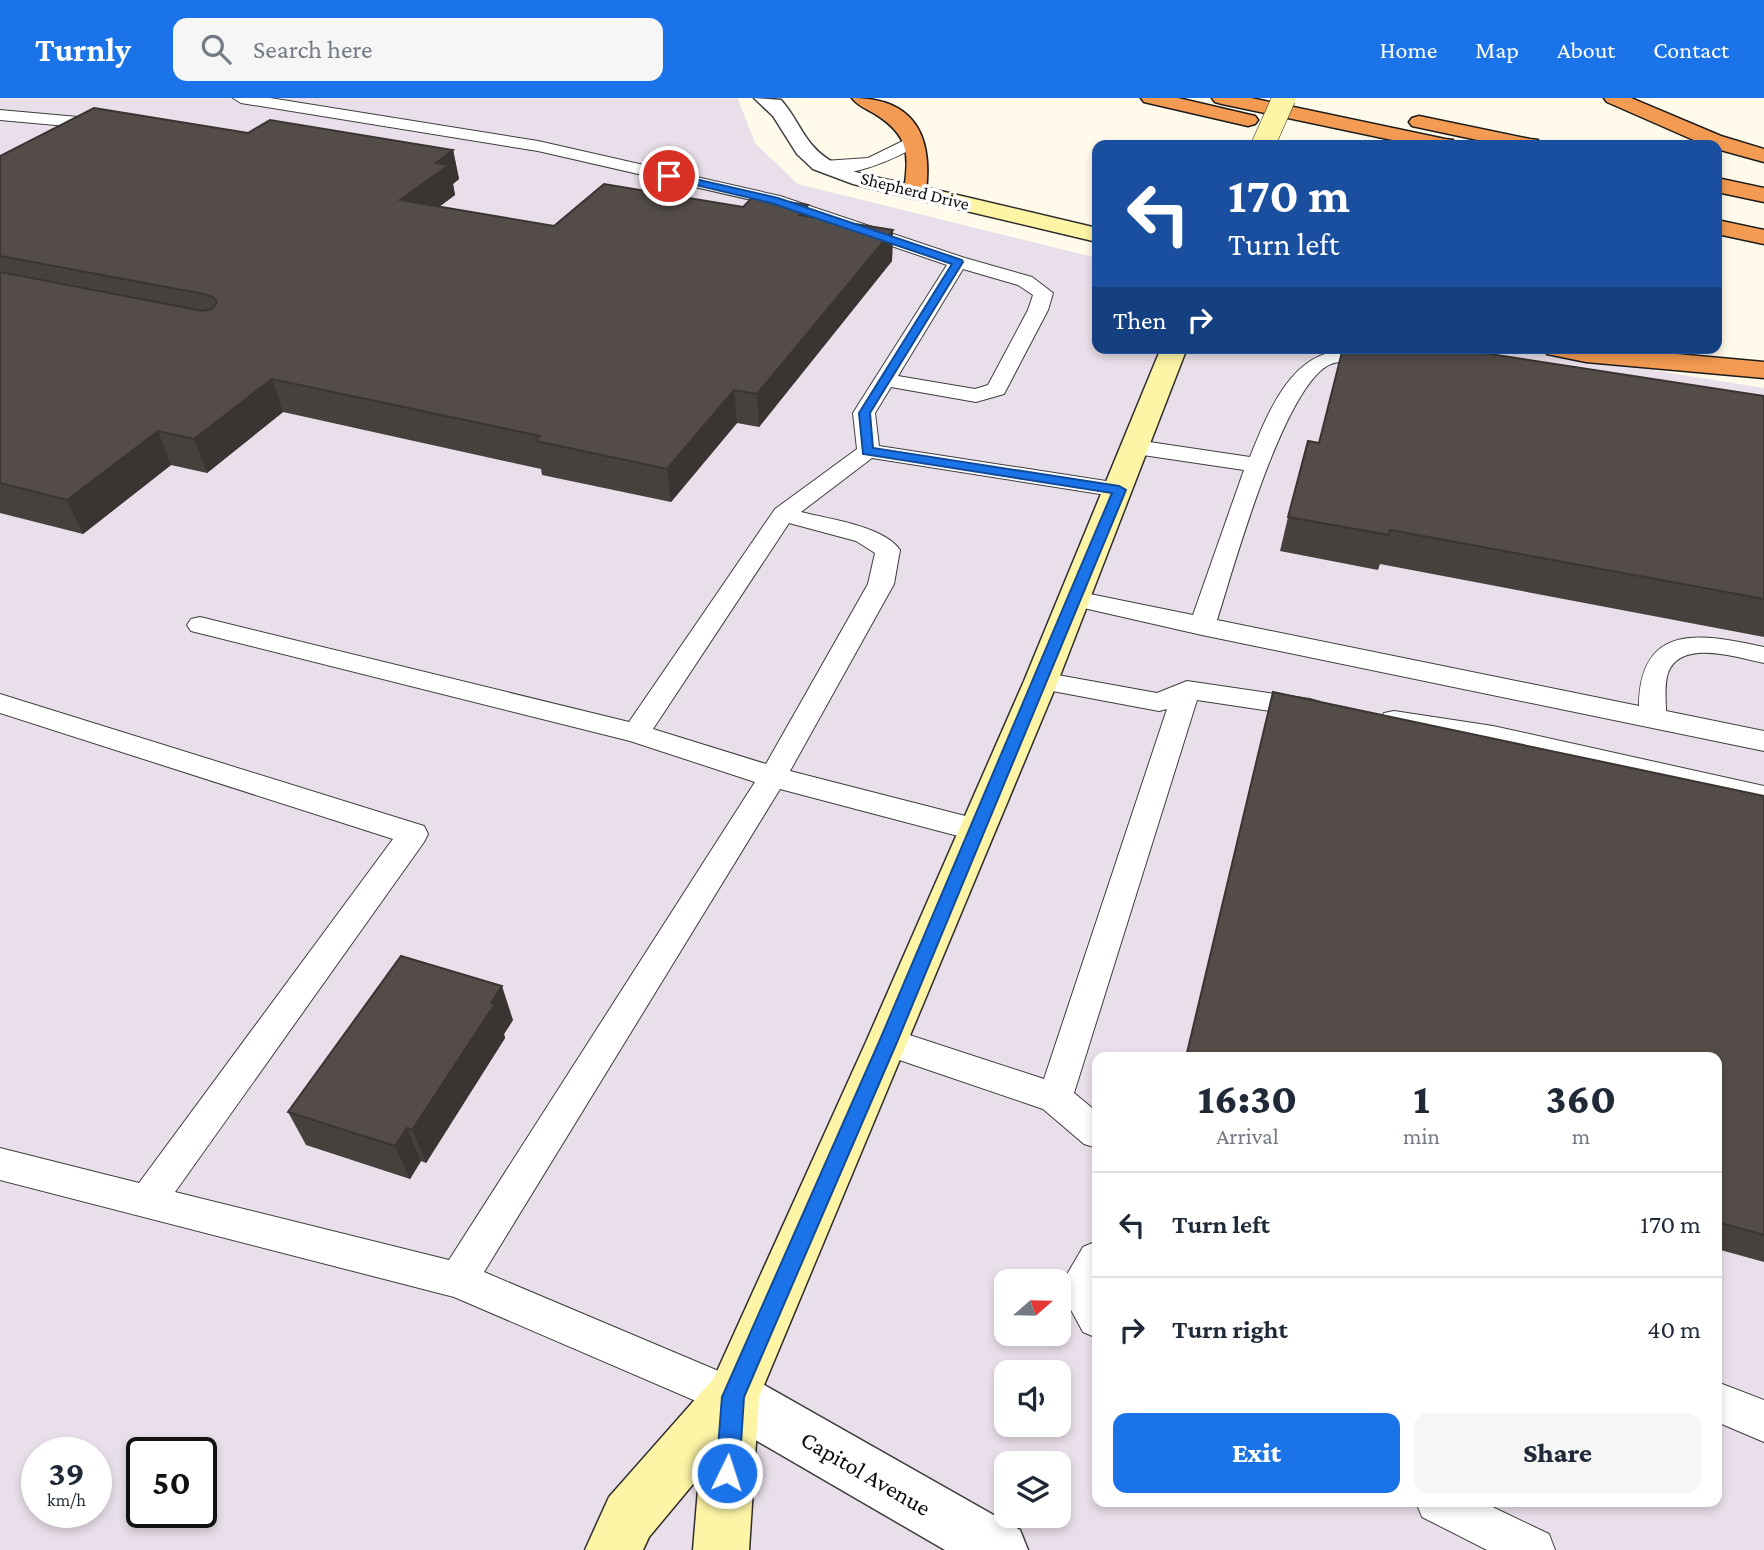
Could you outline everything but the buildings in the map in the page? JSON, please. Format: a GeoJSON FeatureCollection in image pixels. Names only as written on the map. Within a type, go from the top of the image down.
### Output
{"type":"FeatureCollection","features":[{"type":"Feature","properties":{"kind":"highway"},"geometry":{"type":"LineString","coordinates":[[862,98],[900,119],[915,140],[920,161],[915,192]]}},
{"type":"Feature","properties":{"kind":"highway"},"geometry":{"type":"LineString","coordinates":[[1151,98],[1339,140]]}},
{"type":"Feature","properties":{"kind":"highway"},"geometry":{"type":"LineString","coordinates":[[1222,98],[1421,140]]}},
{"type":"Feature","properties":{"kind":"highway"},"geometry":{"type":"LineString","coordinates":[[1308,98],[1506,140]]}},
{"type":"Feature","properties":{"kind":"highway"},"geometry":{"type":"LineString","coordinates":[[1614,98],[1711,140]]}},
{"type":"Feature","properties":{"kind":"highway"},"geometry":{"type":"LineString","coordinates":[[1722,144],[1764,156]]}},
{"type":"Feature","properties":{"kind":"highway"},"geometry":{"type":"LineString","coordinates":[[1722,186],[1764,195]]}},
{"type":"Feature","properties":{"kind":"highway"},"geometry":{"type":"LineString","coordinates":[[1722,207],[1764,216]]}},
{"type":"Feature","properties":{"kind":"highway"},"geometry":{"type":"LineString","coordinates":[[1722,228],[1764,237]]}},
{"type":"Feature","properties":{"kind":"highway"},"geometry":{"type":"LineString","coordinates":[[1586,354],[1764,370]]}},
{"type":"Feature","properties":{"kind":"main road"},"geometry":{"type":"LineString","coordinates":[[1265,140],[1284,98]]}},
{"type":"Feature","properties":{"kind":"main road","name":"Shepherd Drive"},"geometry":{"type":"LineString","coordinates":[[915,192],[1092,234]]}},
{"type":"Feature","properties":{"kind":"main road"},"geometry":{"type":"LineString","coordinates":[[613,1550],[629,1517],[733,1397],[888,1042],[1041,681],[1172,354]]}},
{"type":"Feature","properties":{"kind":"main road"},"geometry":{"type":"LineString","coordinates":[[721,1550],[733,1397]]}},
{"type":"Feature","properties":{"kind":"street","name":"Shepherd Drive"},"geometry":{"type":"LineString","coordinates":[[764,98],[777,106],[809,156],[824,166],[915,192]]}},
{"type":"Feature","properties":{"kind":"street","name":"Capitol Avenue"},"geometry":{"type":"LineString","coordinates":[[733,1397],[1000,1550]]}},
{"type":"Feature","properties":{"kind":"lane"},"geometry":{"type":"LineString","coordinates":[[241,98],[564,152],[774,200],[958,262],[1025,281],[1043,293],[1038,310],[996,389],[976,396],[885,380]]}},
{"type":"Feature","properties":{"kind":"lane"},"geometry":{"type":"LineString","coordinates":[[0,115],[85,123],[56,134]]}},
{"type":"Feature","properties":{"kind":"lane"},"geometry":{"type":"LineString","coordinates":[[824,166],[842,167],[889,158],[915,140]]}},
{"type":"Feature","properties":{"kind":"lane"},"geometry":{"type":"LineString","coordinates":[[868,451],[864,413],[958,262]]}},
{"type":"Feature","properties":{"kind":"lane"},"geometry":{"type":"LineString","coordinates":[[1202,627],[1255,465],[1305,373],[1322,360],[1353,359],[1408,367]]}},
{"type":"Feature","properties":{"kind":"lane"},"geometry":{"type":"LineString","coordinates":[[1136,447],[1255,465]]}},
{"type":"Feature","properties":{"kind":"lane"},"geometry":{"type":"LineString","coordinates":[[636,733],[783,514],[868,451],[1119,490]]}},
{"type":"Feature","properties":{"kind":"lane"},"geometry":{"type":"LineString","coordinates":[[458,1280],[773,776],[881,584],[888,550],[865,536],[783,514]]}},
{"type":"Feature","properties":{"kind":"lane"},"geometry":{"type":"LineString","coordinates":[[1075,599],[1764,741]]}},
{"type":"Feature","properties":{"kind":"lane"},"geometry":{"type":"LineString","coordinates":[[200,625],[636,733],[773,776],[977,830]]}},
{"type":"Feature","properties":{"kind":"lane"},"geometry":{"type":"LineString","coordinates":[[1652,718],[1654,674],[1664,657],[1680,648],[1702,644],[1764,655]]}},
{"type":"Feature","properties":{"kind":"lane"},"geometry":{"type":"LineString","coordinates":[[1041,681],[1159,702],[1187,691],[1334,712]]}},
{"type":"Feature","properties":{"kind":"lane"},"geometry":{"type":"LineString","coordinates":[[1055,1098],[1187,691]]}},
{"type":"Feature","properties":{"kind":"lane"},"geometry":{"type":"LineString","coordinates":[[0,703],[413,834],[147,1201]]}},
{"type":"Feature","properties":{"kind":"lane"},"geometry":{"type":"LineString","coordinates":[[1373,718],[1493,735],[1764,796]]}},
{"type":"Feature","properties":{"kind":"lane"},"geometry":{"type":"LineString","coordinates":[[888,1042],[1055,1098],[1092,1129]]}},
{"type":"Feature","properties":{"kind":"lane"},"geometry":{"type":"LineString","coordinates":[[0,1164],[458,1280],[733,1397]]}},
{"type":"Feature","properties":{"kind":"lane"},"geometry":{"type":"LineString","coordinates":[[1092,1267],[1078,1288],[1092,1311]]}},
{"type":"Feature","properties":{"kind":"lane"},"geometry":{"type":"LineString","coordinates":[[1722,1404],[1764,1421]]}},
{"type":"Feature","properties":{"kind":"lane"},"geometry":{"type":"LineString","coordinates":[[1447,1507],[1533,1550]]}},
{"type":"Feature","properties":{"kind":"shaded area"},"geometry":{"type":"Polygon","coordinates":[[[0,98],[736,98],[755,143],[798,184],[1092,257],[1092,354],[1552,354],[1764,388],[1764,1550],[0,1550],[0,98]]]}},
{"type":"Feature","properties":{"kind":"route"},"geometry":{"type":"LineString","coordinates":[[669,176],[774,200],[958,262],[864,413],[868,451],[912,460],[1119,490],[888,1042],[733,1397],[727,1473]]}}]}
